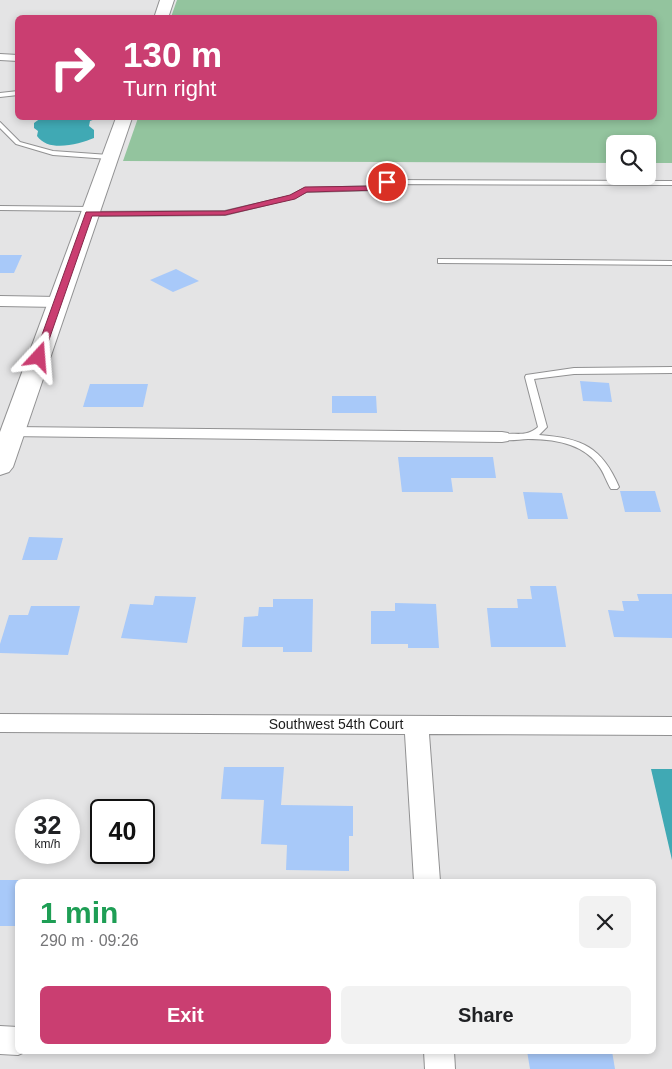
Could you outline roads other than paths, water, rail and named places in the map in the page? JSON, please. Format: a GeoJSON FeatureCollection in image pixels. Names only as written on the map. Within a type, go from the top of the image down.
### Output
{"type":"FeatureCollection","features":[{"type":"Feature","properties":{"kind":"street"},"geometry":{"type":"LineString","coordinates":[[162,15],[167,0]]}},
{"type":"Feature","properties":{"kind":"street"},"geometry":{"type":"LineString","coordinates":[[0,57],[15,58]]}},
{"type":"Feature","properties":{"kind":"street"},"geometry":{"type":"LineString","coordinates":[[0,467],[123,120]]}},
{"type":"Feature","properties":{"kind":"street"},"geometry":{"type":"LineString","coordinates":[[0,301],[58,302]]}},
{"type":"Feature","properties":{"kind":"street"},"geometry":{"type":"LineString","coordinates":[[12,432],[502,437]]}},
{"type":"Feature","properties":{"kind":"street","name":"Southwest 54th Court"},"geometry":{"type":"LineString","coordinates":[[0,723],[672,726]]}},
{"type":"Feature","properties":{"kind":"street"},"geometry":{"type":"LineString","coordinates":[[416,724],[427,879]]}},
{"type":"Feature","properties":{"kind":"street"},"geometry":{"type":"LineString","coordinates":[[0,1040],[15,1041]]}},
{"type":"Feature","properties":{"kind":"street"},"geometry":{"type":"LineString","coordinates":[[439,1054],[440,1069]]}},
{"type":"Feature","properties":{"kind":"lane"},"geometry":{"type":"LineString","coordinates":[[0,95],[15,93]]}},
{"type":"Feature","properties":{"kind":"lane"},"geometry":{"type":"LineString","coordinates":[[0,124],[18,143],[53,152],[109,157]]}},
{"type":"Feature","properties":{"kind":"lane"},"geometry":{"type":"LineString","coordinates":[[0,208],[90,212],[225,213],[292,197],[305,190],[380,188],[387,186],[387,182],[672,183]]}},
{"type":"Feature","properties":{"kind":"lane"},"geometry":{"type":"LineString","coordinates":[[441,261],[672,263]]}},
{"type":"Feature","properties":{"kind":"lane"},"geometry":{"type":"LineString","coordinates":[[530,437],[538,433],[543,427],[529,377],[574,371],[672,370]]}},
{"type":"Feature","properties":{"kind":"lane"},"geometry":{"type":"LineString","coordinates":[[502,437],[530,437],[574,442],[590,451],[610,475],[614,487]]}},
{"type":"Feature","properties":{"kind":"water"},"geometry":{"type":"Polygon","coordinates":[[[38,120],[93,120],[90,121],[89,126],[94,130],[94,138],[80,143],[56,146],[42,141],[37,136],[38,131],[34,128],[34,123],[38,120]]]}},
{"type":"Feature","properties":{"kind":"water"},"geometry":{"type":"Polygon","coordinates":[[[651,769],[672,769],[672,860],[651,769]]]}}]}
